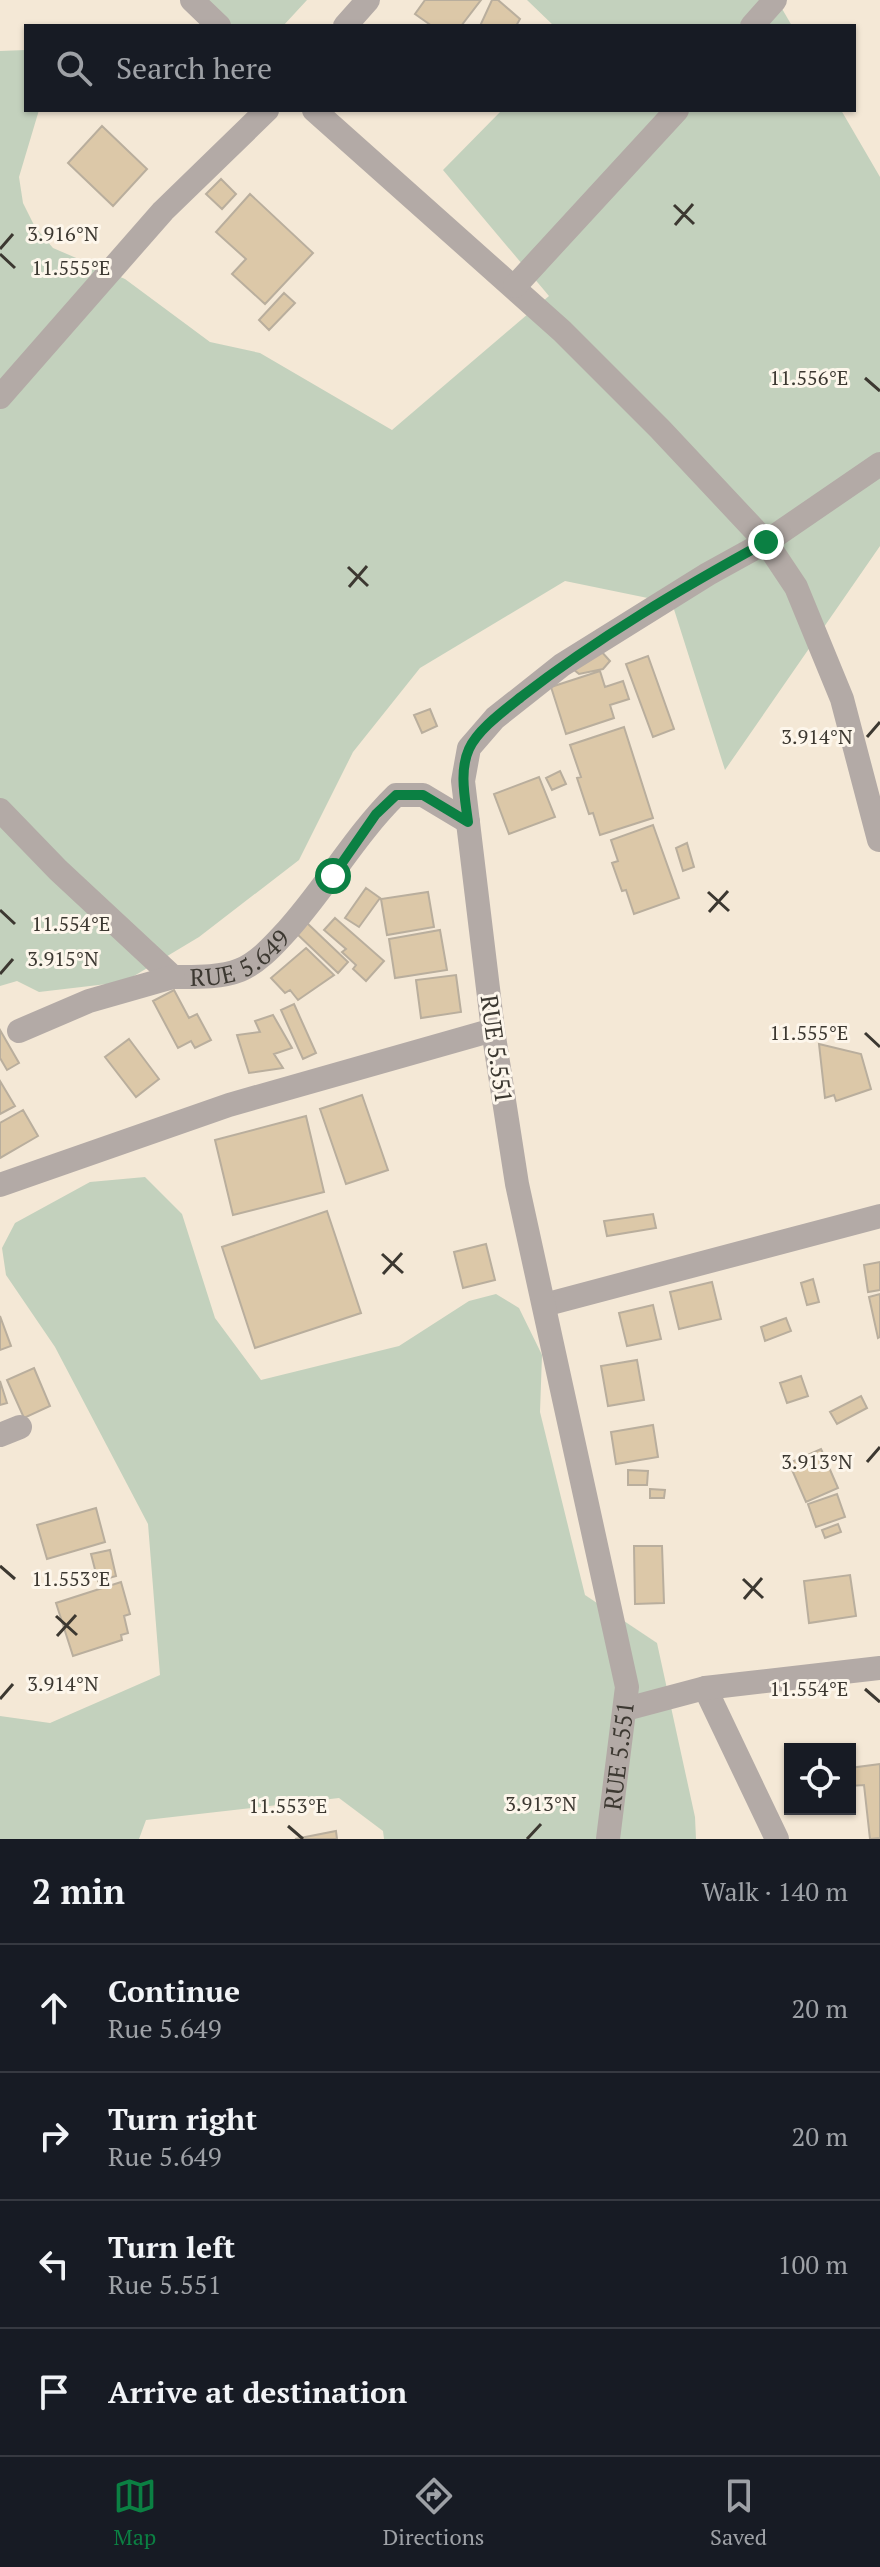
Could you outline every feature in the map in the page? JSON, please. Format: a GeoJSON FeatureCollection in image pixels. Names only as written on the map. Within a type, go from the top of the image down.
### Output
{"type":"FeatureCollection","features":[{"type":"Feature","properties":{"kind":"street"},"geometry":{"type":"LineString","coordinates":[[192,0],[217,24]]}},
{"type":"Feature","properties":{"kind":"street"},"geometry":{"type":"LineString","coordinates":[[347,24],[368,0]]}},
{"type":"Feature","properties":{"kind":"street"},"geometry":{"type":"LineString","coordinates":[[754,24],[775,0]]}},
{"type":"Feature","properties":{"kind":"street"},"geometry":{"type":"LineString","coordinates":[[0,397],[163,211],[265,112]]}},
{"type":"Feature","properties":{"kind":"street"},"geometry":{"type":"LineString","coordinates":[[316,112],[515,286],[650,418],[766,542],[796,587],[842,699],[879,840]]}},
{"type":"Feature","properties":{"kind":"street"},"geometry":{"type":"LineString","coordinates":[[515,286],[675,112]]}},
{"type":"Feature","properties":{"kind":"street","name":"RUE 5.551"},"geometry":{"type":"LineString","coordinates":[[608,1839],[627,1687],[517,1184],[493,1030],[463,781],[469,748],[495,718],[562,665],[708,574],[766,542],[880,464]]}},
{"type":"Feature","properties":{"kind":"street","name":"RUE 5.649"},"geometry":{"type":"LineString","coordinates":[[0,810],[58,870],[173,977],[206,977],[240,970],[267,953],[333,876],[376,814],[396,795],[423,795],[468,822]]}},
{"type":"Feature","properties":{"kind":"street"},"geometry":{"type":"LineString","coordinates":[[19,1031],[89,1001],[173,977]]}},
{"type":"Feature","properties":{"kind":"street"},"geometry":{"type":"LineString","coordinates":[[0,1185],[229,1105],[493,1030]]}},
{"type":"Feature","properties":{"kind":"street"},"geometry":{"type":"LineString","coordinates":[[544,1305],[880,1216]]}},
{"type":"Feature","properties":{"kind":"street"},"geometry":{"type":"LineString","coordinates":[[626,1709],[705,1688],[880,1668]]}},
{"type":"Feature","properties":{"kind":"street"},"geometry":{"type":"LineString","coordinates":[[705,1688],[777,1839]]}},
{"type":"Feature","properties":{"kind":"green space"},"geometry":{"type":"Polygon","coordinates":[[[191,0],[307,0],[285,24],[207,24],[191,0]]]}},
{"type":"Feature","properties":{"kind":"green space"},"geometry":{"type":"Polygon","coordinates":[[[527,0],[777,0],[791,24],[552,24],[527,0]]]}},
{"type":"Feature","properties":{"kind":"green space"},"geometry":{"type":"Polygon","coordinates":[[[24,50],[24,112],[38,112],[19,177],[23,203],[35,227],[53,248],[125,279],[210,342],[260,353],[392,430],[549,296],[443,170],[500,112],[842,112],[880,177],[880,546],[725,770],[672,603],[565,581],[420,668],[353,752],[299,860],[199,937],[124,982],[39,992],[17,981],[0,986],[0,51],[24,50]]]}},
{"type":"Feature","properties":{"kind":"green space"},"geometry":{"type":"Polygon","coordinates":[[[145,1177],[182,1214],[215,1318],[261,1380],[399,1346],[469,1301],[496,1294],[519,1308],[542,1355],[540,1412],[585,1595],[657,1643],[695,1817],[696,1839],[384,1839],[383,1831],[339,1798],[146,1820],[139,1839],[0,1839],[0,1716],[50,1723],[160,1675],[148,1524],[55,1347],[6,1275],[2,1248],[15,1223],[90,1182],[145,1177]]]}},
{"type":"Feature","properties":{"kind":"building"},"geometry":{"type":"Polygon","coordinates":[[[425,0],[481,0],[463,24],[429,24],[415,14],[425,0]]]}},
{"type":"Feature","properties":{"kind":"building"},"geometry":{"type":"Polygon","coordinates":[[[492,0],[498,0],[520,19],[517,24],[481,24],[492,0]]]}},
{"type":"Feature","properties":{"kind":"building"},"geometry":{"type":"Polygon","coordinates":[[[102,126],[147,169],[113,206],[68,163],[102,126]]]}},
{"type":"Feature","properties":{"kind":"building"},"geometry":{"type":"Polygon","coordinates":[[[221,179],[236,194],[222,209],[206,194],[221,179]]]}},
{"type":"Feature","properties":{"kind":"building"},"geometry":{"type":"Polygon","coordinates":[[[250,194],[313,253],[265,304],[232,274],[246,259],[216,232],[250,194]]]}},
{"type":"Feature","properties":{"kind":"building"},"geometry":{"type":"Polygon","coordinates":[[[284,293],[295,303],[269,330],[259,320],[284,293]]]}},
{"type":"Feature","properties":{"kind":"building"},"geometry":{"type":"Polygon","coordinates":[[[600,650],[610,661],[603,669],[579,674],[573,669],[600,650]]]}},
{"type":"Feature","properties":{"kind":"building"},"geometry":{"type":"Polygon","coordinates":[[[648,656],[674,729],[653,737],[626,664],[648,656]]]}},
{"type":"Feature","properties":{"kind":"building"},"geometry":{"type":"Polygon","coordinates":[[[600,671],[605,687],[623,681],[629,699],[610,705],[614,718],[566,734],[551,687],[600,671]]]}},
{"type":"Feature","properties":{"kind":"building"},"geometry":{"type":"Polygon","coordinates":[[[430,709],[437,726],[422,733],[414,715],[430,709]]]}},
{"type":"Feature","properties":{"kind":"building"},"geometry":{"type":"Polygon","coordinates":[[[624,727],[653,818],[600,835],[577,778],[581,777],[570,745],[624,727]]]}},
{"type":"Feature","properties":{"kind":"building"},"geometry":{"type":"Polygon","coordinates":[[[560,771],[566,784],[552,790],[546,778],[560,771]]]}},
{"type":"Feature","properties":{"kind":"building"},"geometry":{"type":"Polygon","coordinates":[[[539,777],[555,817],[509,834],[494,794],[539,777]]]}},
{"type":"Feature","properties":{"kind":"building"},"geometry":{"type":"Polygon","coordinates":[[[653,825],[679,898],[634,914],[612,863],[618,861],[611,840],[653,825]]]}},
{"type":"Feature","properties":{"kind":"building"},"geometry":{"type":"Polygon","coordinates":[[[687,843],[694,867],[683,871],[676,848],[687,843]]]}},
{"type":"Feature","properties":{"kind":"building"},"geometry":{"type":"Polygon","coordinates":[[[366,888],[380,898],[359,927],[345,918],[366,888]]]}},
{"type":"Feature","properties":{"kind":"building"},"geometry":{"type":"Polygon","coordinates":[[[428,892],[434,927],[387,935],[381,899],[428,892]]]}},
{"type":"Feature","properties":{"kind":"building"},"geometry":{"type":"Polygon","coordinates":[[[335,918],[384,961],[366,981],[353,969],[356,965],[342,952],[346,949],[324,930],[335,918]]]}},
{"type":"Feature","properties":{"kind":"building"},"geometry":{"type":"Polygon","coordinates":[[[307,923],[348,962],[338,973],[297,934],[307,923]]]}},
{"type":"Feature","properties":{"kind":"building"},"geometry":{"type":"Polygon","coordinates":[[[440,930],[447,970],[395,978],[389,939],[440,930]]]}},
{"type":"Feature","properties":{"kind":"building"},"geometry":{"type":"Polygon","coordinates":[[[306,948],[334,975],[298,1000],[290,990],[285,993],[271,978],[306,948]]]}},
{"type":"Feature","properties":{"kind":"building"},"geometry":{"type":"Polygon","coordinates":[[[456,975],[461,1012],[421,1018],[416,980],[456,975]]]}},
{"type":"Feature","properties":{"kind":"building"},"geometry":{"type":"Polygon","coordinates":[[[174,990],[189,1018],[197,1014],[211,1040],[195,1048],[191,1041],[178,1048],[153,1001],[174,990]]]}},
{"type":"Feature","properties":{"kind":"building"},"geometry":{"type":"Polygon","coordinates":[[[294,1004],[316,1053],[303,1059],[281,1010],[294,1004]]]}},
{"type":"Feature","properties":{"kind":"building"},"geometry":{"type":"Polygon","coordinates":[[[273,1015],[292,1048],[274,1054],[283,1068],[249,1073],[237,1035],[260,1032],[255,1021],[273,1015]]]}},
{"type":"Feature","properties":{"kind":"building"},"geometry":{"type":"Polygon","coordinates":[[[0,1030],[19,1063],[7,1070],[0,1058],[0,1030]]]}},
{"type":"Feature","properties":{"kind":"building"},"geometry":{"type":"Polygon","coordinates":[[[129,1039],[159,1079],[136,1097],[105,1057],[129,1039]]]}},
{"type":"Feature","properties":{"kind":"building"},"geometry":{"type":"Polygon","coordinates":[[[819,1044],[861,1054],[871,1089],[836,1101],[834,1095],[825,1098],[819,1044]]]}},
{"type":"Feature","properties":{"kind":"building"},"geometry":{"type":"Polygon","coordinates":[[[0,1081],[15,1106],[0,1114],[0,1081]]]}},
{"type":"Feature","properties":{"kind":"building"},"geometry":{"type":"Polygon","coordinates":[[[362,1095],[388,1170],[346,1184],[320,1109],[362,1095]]]}},
{"type":"Feature","properties":{"kind":"building"},"geometry":{"type":"Polygon","coordinates":[[[23,1110],[38,1136],[0,1158],[0,1123],[23,1110]]]}},
{"type":"Feature","properties":{"kind":"building"},"geometry":{"type":"Polygon","coordinates":[[[306,1116],[324,1192],[233,1215],[215,1140],[306,1116]]]}},
{"type":"Feature","properties":{"kind":"building"},"geometry":{"type":"Polygon","coordinates":[[[327,1211],[361,1313],[255,1348],[222,1247],[327,1211]]]}},
{"type":"Feature","properties":{"kind":"building"},"geometry":{"type":"Polygon","coordinates":[[[653,1214],[656,1228],[607,1236],[604,1221],[653,1214]]]}},
{"type":"Feature","properties":{"kind":"building"},"geometry":{"type":"Polygon","coordinates":[[[486,1244],[495,1280],[463,1288],[454,1252],[486,1244]]]}},
{"type":"Feature","properties":{"kind":"building"},"geometry":{"type":"Polygon","coordinates":[[[880,1262],[880,1290],[868,1292],[864,1265],[880,1262]]]}},
{"type":"Feature","properties":{"kind":"building"},"geometry":{"type":"Polygon","coordinates":[[[813,1279],[819,1302],[807,1305],[801,1283],[813,1279]]]}},
{"type":"Feature","properties":{"kind":"building"},"geometry":{"type":"Polygon","coordinates":[[[712,1282],[721,1319],[679,1329],[670,1292],[712,1282]]]}},
{"type":"Feature","properties":{"kind":"building"},"geometry":{"type":"Polygon","coordinates":[[[880,1294],[880,1337],[878,1338],[869,1297],[880,1294]]]}},
{"type":"Feature","properties":{"kind":"building"},"geometry":{"type":"Polygon","coordinates":[[[653,1305],[661,1339],[627,1346],[619,1313],[653,1305]]]}},
{"type":"Feature","properties":{"kind":"building"},"geometry":{"type":"Polygon","coordinates":[[[0,1316],[11,1346],[0,1350],[0,1316]]]}},
{"type":"Feature","properties":{"kind":"building"},"geometry":{"type":"Polygon","coordinates":[[[786,1318],[791,1331],[765,1341],[761,1327],[786,1318]]]}},
{"type":"Feature","properties":{"kind":"building"},"geometry":{"type":"Polygon","coordinates":[[[637,1360],[644,1400],[608,1406],[601,1366],[637,1360]]]}},
{"type":"Feature","properties":{"kind":"building"},"geometry":{"type":"Polygon","coordinates":[[[34,1368],[50,1406],[24,1418],[7,1380],[34,1368]]]}},
{"type":"Feature","properties":{"kind":"building"},"geometry":{"type":"Polygon","coordinates":[[[801,1376],[808,1396],[787,1403],[780,1383],[801,1376]]]}},
{"type":"Feature","properties":{"kind":"building"},"geometry":{"type":"Polygon","coordinates":[[[0,1381],[7,1403],[0,1405],[0,1381]]]}},
{"type":"Feature","properties":{"kind":"building"},"geometry":{"type":"Polygon","coordinates":[[[861,1396],[867,1408],[837,1424],[830,1412],[861,1396]]]}},
{"type":"Feature","properties":{"kind":"building"},"geometry":{"type":"Polygon","coordinates":[[[653,1425],[658,1457],[616,1464],[611,1432],[653,1425]]]}},
{"type":"Feature","properties":{"kind":"building"},"geometry":{"type":"Polygon","coordinates":[[[821,1449],[838,1488],[806,1502],[789,1463],[821,1449]]]}},
{"type":"Feature","properties":{"kind":"building"},"geometry":{"type":"Polygon","coordinates":[[[628,1470],[648,1471],[647,1485],[628,1485],[628,1470]]]}},
{"type":"Feature","properties":{"kind":"building"},"geometry":{"type":"Polygon","coordinates":[[[650,1489],[665,1490],[664,1498],[650,1498],[650,1489]]]}},
{"type":"Feature","properties":{"kind":"building"},"geometry":{"type":"Polygon","coordinates":[[[837,1494],[845,1517],[816,1527],[808,1504],[837,1494]]]}},
{"type":"Feature","properties":{"kind":"building"},"geometry":{"type":"Polygon","coordinates":[[[96,1508],[105,1542],[47,1559],[37,1525],[96,1508]]]}},
{"type":"Feature","properties":{"kind":"building"},"geometry":{"type":"Polygon","coordinates":[[[838,1524],[841,1532],[825,1538],[822,1530],[838,1524]]]}},
{"type":"Feature","properties":{"kind":"building"},"geometry":{"type":"Polygon","coordinates":[[[634,1546],[662,1546],[664,1603],[635,1604],[634,1546]]]}},
{"type":"Feature","properties":{"kind":"building"},"geometry":{"type":"Polygon","coordinates":[[[110,1550],[116,1576],[98,1581],[91,1554],[110,1550]]]}},
{"type":"Feature","properties":{"kind":"building"},"geometry":{"type":"Polygon","coordinates":[[[850,1575],[856,1616],[809,1623],[804,1581],[850,1575]]]}},
{"type":"Feature","properties":{"kind":"building"},"geometry":{"type":"Polygon","coordinates":[[[121,1582],[130,1614],[124,1616],[128,1633],[121,1635],[122,1640],[73,1656],[56,1603],[121,1582]]]}},
{"type":"Feature","properties":{"kind":"building"},"geometry":{"type":"Polygon","coordinates":[[[880,1764],[880,1838],[870,1839],[864,1785],[856,1786],[856,1767],[880,1764]]]}},
{"type":"Feature","properties":{"kind":"building"},"geometry":{"type":"Polygon","coordinates":[[[336,1831],[337,1839],[295,1839],[336,1831]]]}},
{"type":"Feature","properties":{"kind":"route"},"geometry":{"type":"LineString","coordinates":[[333,876],[376,814],[396,795],[423,795],[468,822],[463,781],[469,748],[495,718],[562,665],[708,574],[766,542]]}}]}
